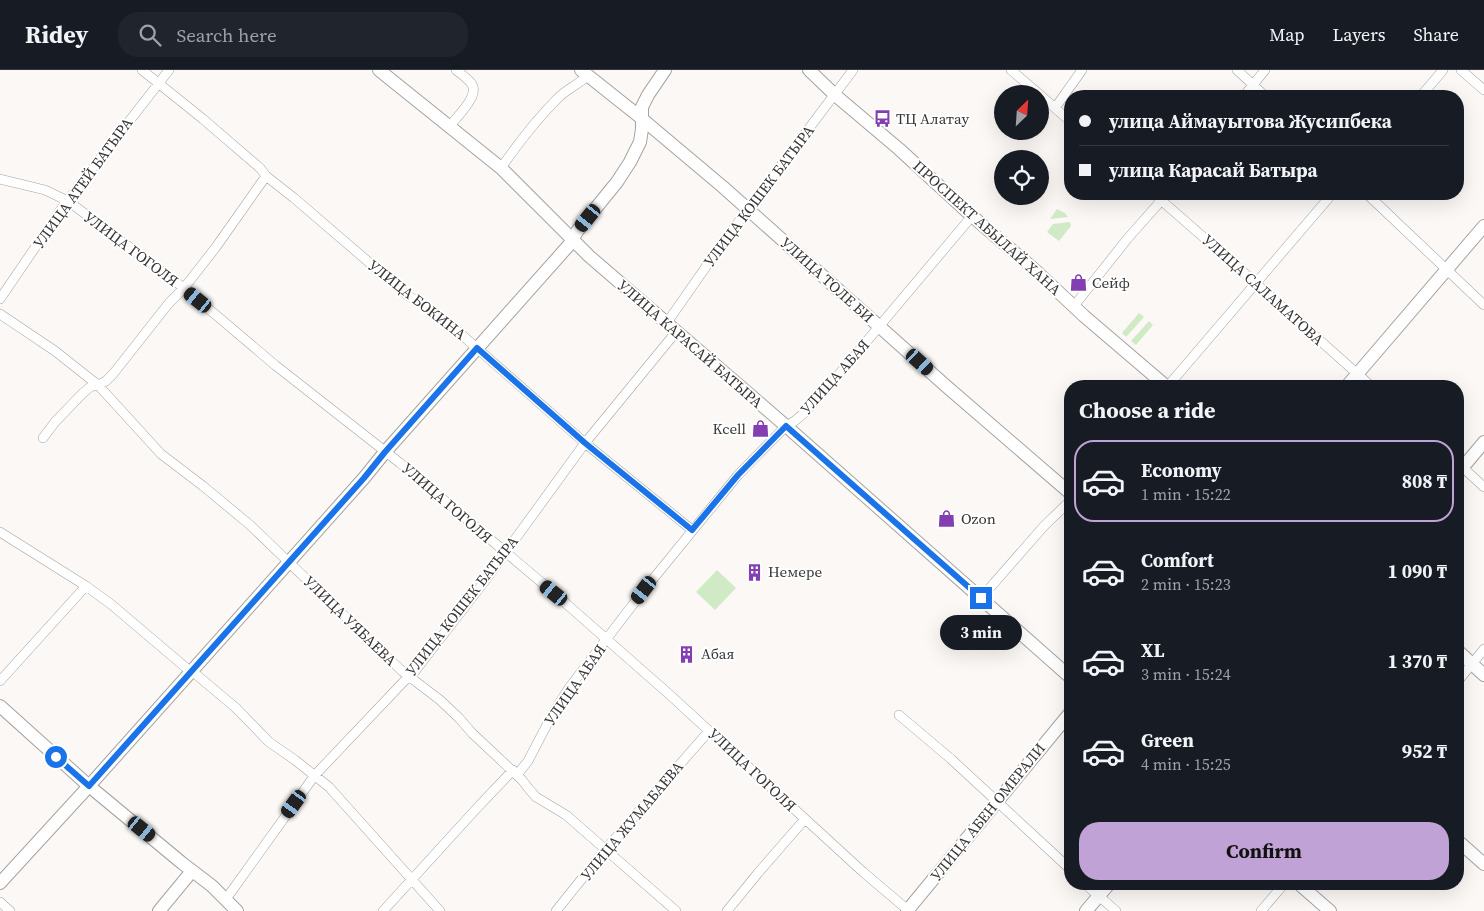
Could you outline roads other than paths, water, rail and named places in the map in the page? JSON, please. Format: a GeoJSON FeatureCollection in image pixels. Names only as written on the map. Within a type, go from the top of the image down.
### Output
{"type":"FeatureCollection","features":[{"type":"Feature","properties":{"kind":"street","name":"УЛИЦА БОКИНА"},"geometry":{"type":"LineString","coordinates":[[142,70],[203,119],[260,168],[266,176],[407,295],[418,304],[438,314],[585,443],[692,530]]}},
{"type":"Feature","properties":{"kind":"street","name":"УЛИЦА АТЕЙ БАТЫРА"},"geometry":{"type":"LineString","coordinates":[[0,300],[64,205],[169,70]]}},
{"type":"Feature","properties":{"kind":"street"},"geometry":{"type":"LineString","coordinates":[[450,126],[474,95],[472,84],[456,70]]}},
{"type":"Feature","properties":{"kind":"street"},"geometry":{"type":"LineString","coordinates":[[0,883],[364,478],[568,245],[617,182],[630,162],[640,142],[642,107],[665,70]]}},
{"type":"Feature","properties":{"kind":"street","name":"ПРОСПЕКТ АБЫЛАЙ ХАНА"},"geometry":{"type":"LineString","coordinates":[[810,70],[972,216],[1160,380]]}},
{"type":"Feature","properties":{"kind":"street","name":"УЛИЦА КОШЕК БАТЫРА"},"geometry":{"type":"LineString","coordinates":[[226,899],[315,775],[408,676],[415,671],[484,582],[671,328],[724,241],[853,70]]}},
{"type":"Feature","properties":{"kind":"street"},"geometry":{"type":"LineString","coordinates":[[1011,70],[1028,85]]}},
{"type":"Feature","properties":{"kind":"street"},"geometry":{"type":"LineString","coordinates":[[1068,90],[1082,70]]}},
{"type":"Feature","properties":{"kind":"street"},"geometry":{"type":"LineString","coordinates":[[1237,70],[1259,90]]}},
{"type":"Feature","properties":{"kind":"street"},"geometry":{"type":"LineString","coordinates":[[1248,90],[1265,70]]}},
{"type":"Feature","properties":{"kind":"street"},"geometry":{"type":"LineString","coordinates":[[1426,90],[1444,70]]}},
{"type":"Feature","properties":{"kind":"street"},"geometry":{"type":"LineString","coordinates":[[1461,70],[1484,90]]}},
{"type":"Feature","properties":{"kind":"street","name":"УЛИЦА КАРАСАЙ БАТЫРА"},"geometry":{"type":"LineString","coordinates":[[383,71],[501,168],[571,239],[1064,672]]}},
{"type":"Feature","properties":{"kind":"street"},"geometry":{"type":"LineString","coordinates":[[501,168],[557,99],[567,90],[580,84],[584,73]]}},
{"type":"Feature","properties":{"kind":"street","name":"УЛИЦА ТОЛЕ БИ"},"geometry":{"type":"LineString","coordinates":[[584,73],[723,187],[1064,488]]}},
{"type":"Feature","properties":{"kind":"street"},"geometry":{"type":"LineString","coordinates":[[1055,108],[1064,95]]}},
{"type":"Feature","properties":{"kind":"street"},"geometry":{"type":"LineString","coordinates":[[1049,103],[1064,116]]}},
{"type":"Feature","properties":{"kind":"street"},"geometry":{"type":"LineString","coordinates":[[43,438],[60,416],[90,386],[106,381],[113,374],[216,247],[266,176]]}},
{"type":"Feature","properties":{"kind":"street","name":"УЛИЦА ГОГОЛЯ"},"geometry":{"type":"LineString","coordinates":[[0,179],[45,190],[68,201],[184,288],[275,365],[400,463],[607,639],[908,911]]}},
{"type":"Feature","properties":{"kind":"street"},"geometry":{"type":"LineString","coordinates":[[1074,306],[1128,238],[1161,200]]}},
{"type":"Feature","properties":{"kind":"street","name":"УЛИЦА САЛАМАТОВА"},"geometry":{"type":"LineString","coordinates":[[1167,200],[1364,380]]}},
{"type":"Feature","properties":{"kind":"street"},"geometry":{"type":"LineString","coordinates":[[1172,380],[1327,200]]}},
{"type":"Feature","properties":{"kind":"street"},"geometry":{"type":"LineString","coordinates":[[1373,200],[1484,305]]}},
{"type":"Feature","properties":{"kind":"street","name":"УЛИЦА АБАЯ"},"geometry":{"type":"LineString","coordinates":[[382,911],[476,808],[528,761],[552,715],[570,688],[692,530],[738,475],[786,426],[793,423],[824,392],[972,216]]}},
{"type":"Feature","properties":{"kind":"street"},"geometry":{"type":"LineString","coordinates":[[1352,380],[1484,226]]}},
{"type":"Feature","properties":{"kind":"street","name":"УЛИЦА УЯБАЕВА"},"geometry":{"type":"LineString","coordinates":[[0,314],[55,351],[98,385],[162,454],[250,525],[408,676],[440,700],[515,773],[536,797],[566,815],[676,911]]}},
{"type":"Feature","properties":{"kind":"street"},"geometry":{"type":"LineString","coordinates":[[1464,463],[1484,442]]}},
{"type":"Feature","properties":{"kind":"street"},"geometry":{"type":"LineString","coordinates":[[1464,472],[1484,487]]}},
{"type":"Feature","properties":{"kind":"street"},"geometry":{"type":"LineString","coordinates":[[981,598],[1044,526],[1064,507]]}},
{"type":"Feature","properties":{"kind":"street"},"geometry":{"type":"LineString","coordinates":[[0,532],[86,586],[119,611],[236,708],[269,742],[315,775],[329,788],[440,911]]}},
{"type":"Feature","properties":{"kind":"street"},"geometry":{"type":"LineString","coordinates":[[0,681],[86,586]]}},
{"type":"Feature","properties":{"kind":"street"},"geometry":{"type":"LineString","coordinates":[[1464,673],[1484,649]]}},
{"type":"Feature","properties":{"kind":"street"},"geometry":{"type":"LineString","coordinates":[[1464,657],[1484,675]]}},
{"type":"Feature","properties":{"kind":"street"},"geometry":{"type":"LineString","coordinates":[[0,706],[89,786],[226,899],[237,911]]}},
{"type":"Feature","properties":{"kind":"street"},"geometry":{"type":"LineString","coordinates":[[899,716],[951,759],[1064,863]]}},
{"type":"Feature","properties":{"kind":"street","name":"УЛИЦА АБЕН ОМЕРАЛИ"},"geometry":{"type":"LineString","coordinates":[[908,911],[1064,720]]}},
{"type":"Feature","properties":{"kind":"street","name":"УЛИЦА ЖУМАБАЕВА"},"geometry":{"type":"LineString","coordinates":[[556,911],[605,850],[709,731]]}},
{"type":"Feature","properties":{"kind":"street"},"geometry":{"type":"LineString","coordinates":[[727,911],[806,819]]}},
{"type":"Feature","properties":{"kind":"street"},"geometry":{"type":"LineString","coordinates":[[1464,846],[1484,864]]}},
{"type":"Feature","properties":{"kind":"street"},"geometry":{"type":"LineString","coordinates":[[159,911],[192,871]]}},
{"type":"Feature","properties":{"kind":"street"},"geometry":{"type":"LineString","coordinates":[[1092,890],[1116,911]]}},
{"type":"Feature","properties":{"kind":"street"},"geometry":{"type":"LineString","coordinates":[[1086,911],[1104,890]]}},
{"type":"Feature","properties":{"kind":"street"},"geometry":{"type":"LineString","coordinates":[[1261,911],[1279,890]]}},
{"type":"Feature","properties":{"kind":"street"},"geometry":{"type":"LineString","coordinates":[[1307,890],[1330,911]]}},
{"type":"Feature","properties":{"kind":"street"},"geometry":{"type":"LineString","coordinates":[[0,902],[10,911]]}},
{"type":"Feature","properties":{"kind":"place","name":"ТЦ Алатау"},"geometry":{"type":"Point","coordinates":[882,119]}},
{"type":"Feature","properties":{"kind":"place","name":"Сейф"},"geometry":{"type":"Point","coordinates":[1078,283]}},
{"type":"Feature","properties":{"kind":"place","name":"Kcell"},"geometry":{"type":"Point","coordinates":[760,429]}},
{"type":"Feature","properties":{"kind":"place","name":"Ozon"},"geometry":{"type":"Point","coordinates":[947,519]}},
{"type":"Feature","properties":{"kind":"place","name":"Немере"},"geometry":{"type":"Point","coordinates":[754,572]}},
{"type":"Feature","properties":{"kind":"place","name":"Абая"},"geometry":{"type":"Point","coordinates":[687,654]}}]}
